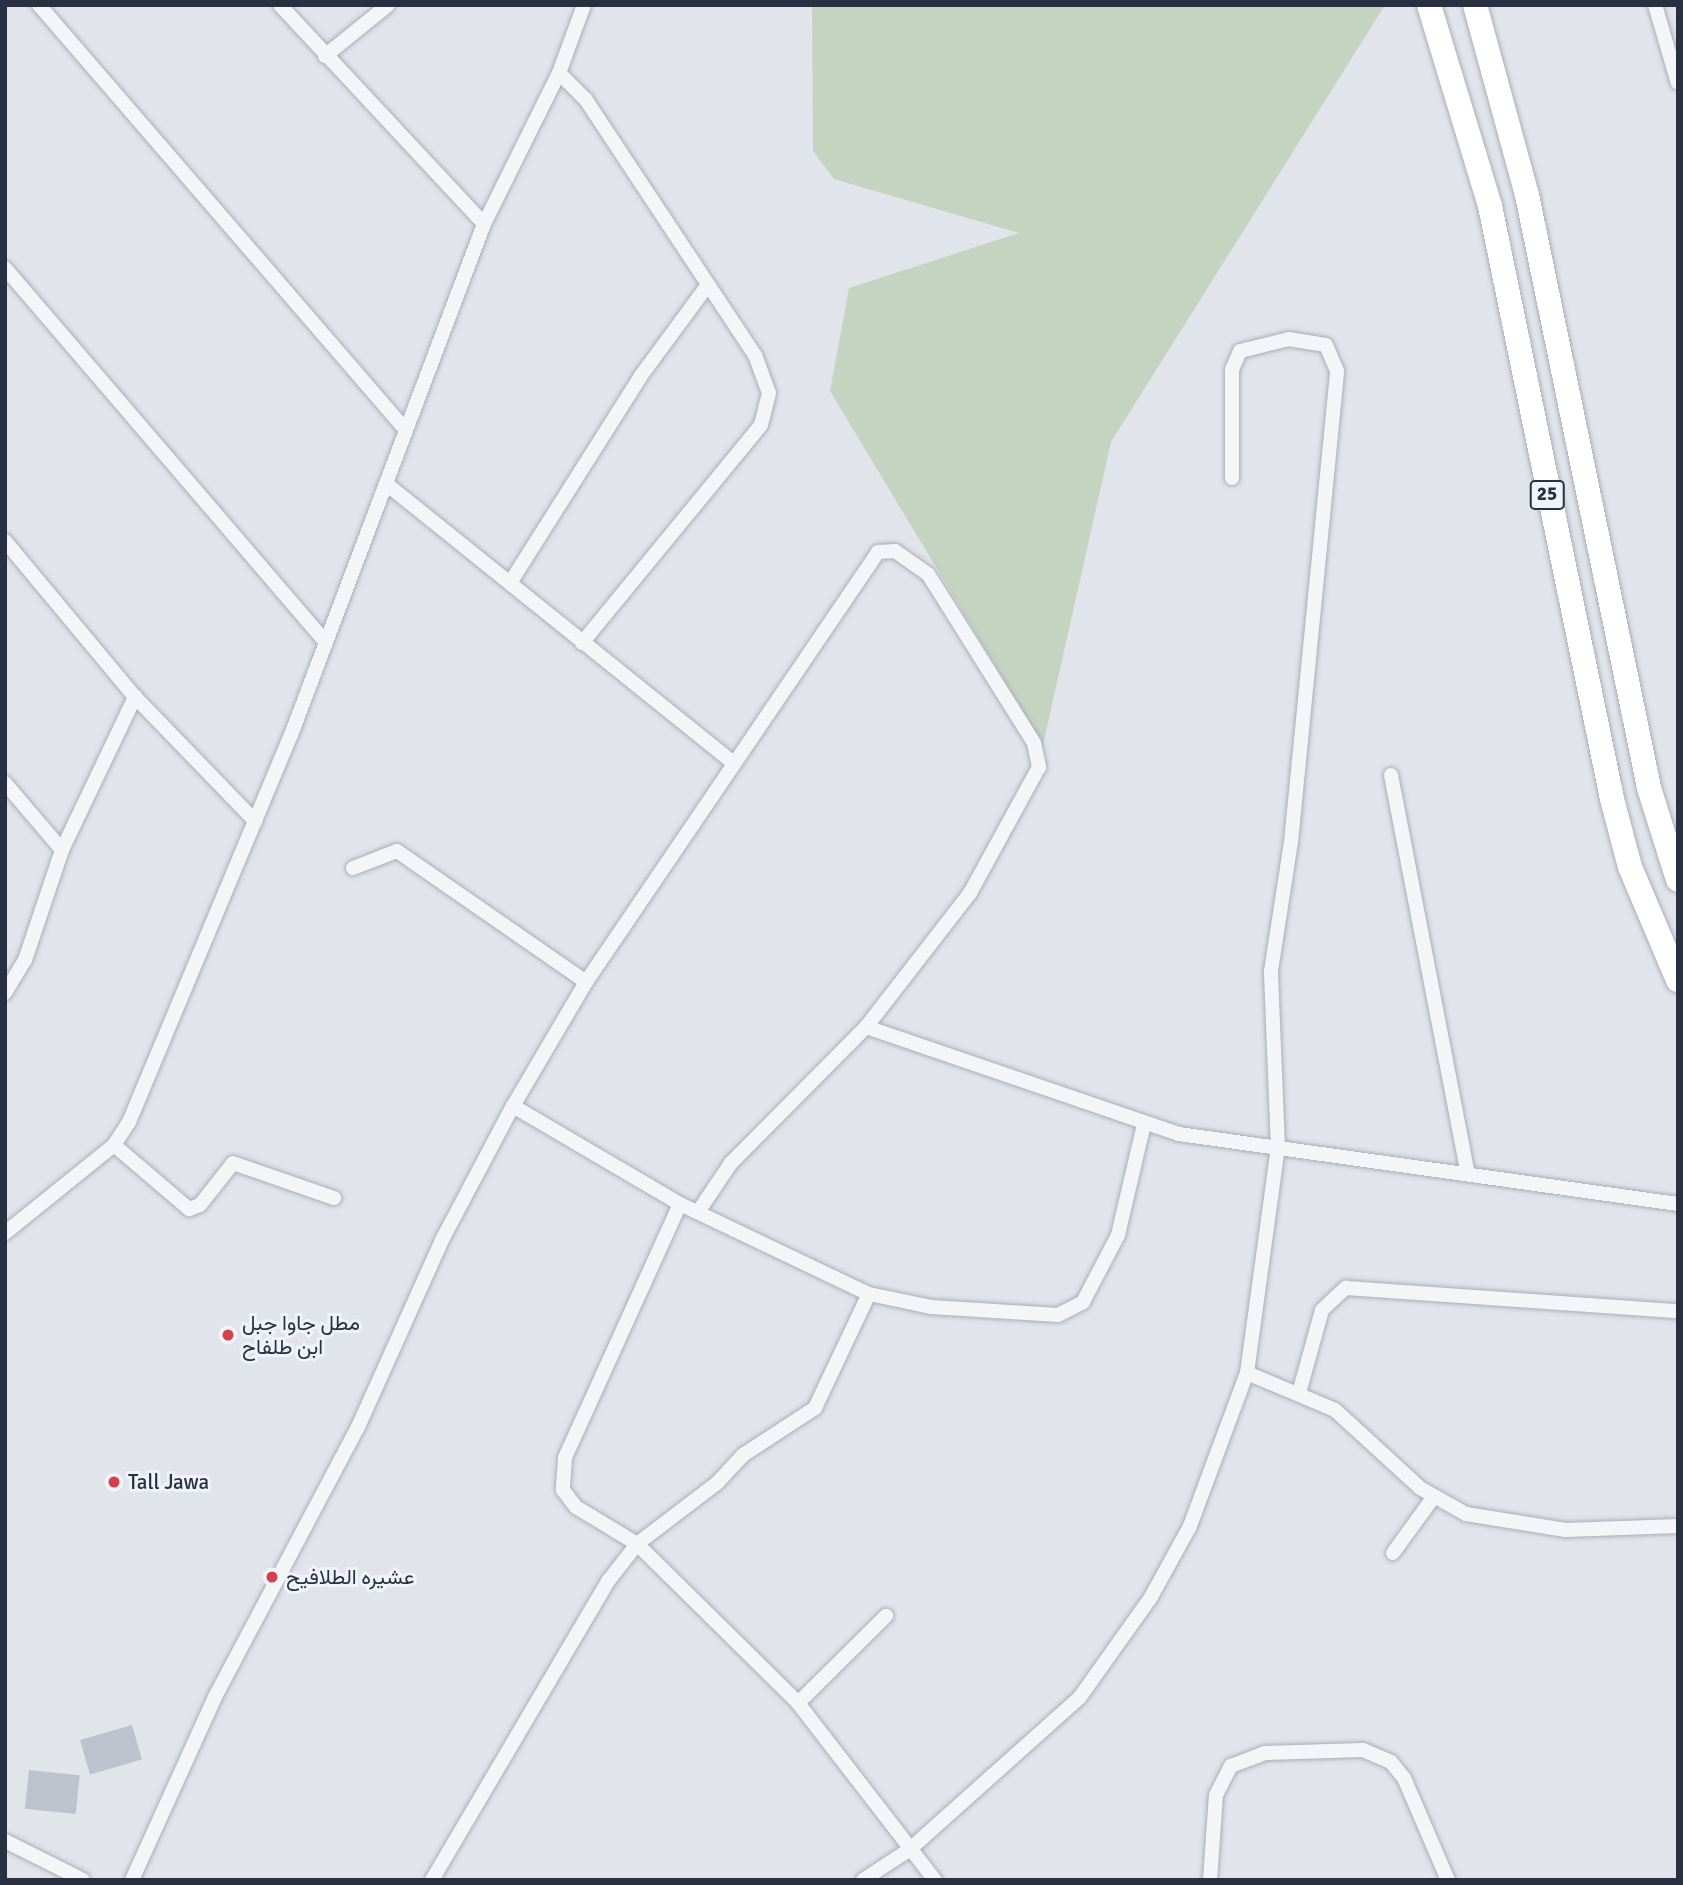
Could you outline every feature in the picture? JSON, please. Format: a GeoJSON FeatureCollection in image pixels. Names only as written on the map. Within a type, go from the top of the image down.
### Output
{"type":"FeatureCollection","features":[{"type":"Feature","properties":{"kind":"highway","name":"25"},"geometry":{"type":"LineString","coordinates":[[1429,5],[1490,206],[1612,799],[1630,867],[1678,980]]}},
{"type":"Feature","properties":{"kind":"highway","name":"25"},"geometry":{"type":"LineString","coordinates":[[1475,5],[1527,195],[1649,788],[1678,880]]}},
{"type":"Feature","properties":{"kind":"street"},"geometry":{"type":"LineString","coordinates":[[39,5],[404,428]]}},
{"type":"Feature","properties":{"kind":"street"},"geometry":{"type":"LineString","coordinates":[[280,5],[484,224]]}},
{"type":"Feature","properties":{"kind":"street"},"geometry":{"type":"LineString","coordinates":[[325,56],[388,5]]}},
{"type":"Feature","properties":{"kind":"street"},"geometry":{"type":"LineString","coordinates":[[5,1233],[114,1144],[139,1100],[255,821],[389,485],[404,428],[484,224],[559,73],[584,5]]}},
{"type":"Feature","properties":{"kind":"street"},"geometry":{"type":"LineString","coordinates":[[1655,5],[1678,83]]}},
{"type":"Feature","properties":{"kind":"street"},"geometry":{"type":"LineString","coordinates":[[559,73],[586,100],[765,374],[769,393],[761,425],[582,643]]}},
{"type":"Feature","properties":{"kind":"street"},"geometry":{"type":"LineString","coordinates":[[5,268],[326,642]]}},
{"type":"Feature","properties":{"kind":"street"},"geometry":{"type":"LineString","coordinates":[[510,583],[640,377],[707,286]]}},
{"type":"Feature","properties":{"kind":"street"},"geometry":{"type":"LineString","coordinates":[[863,1880],[909,1850],[1059,1719],[1125,1635],[1190,1526],[1247,1373],[1278,1148],[1271,971],[1291,842],[1337,371],[1336,356],[1326,345],[1290,339],[1240,351],[1233,369],[1231,478]]}},
{"type":"Feature","properties":{"kind":"street"},"geometry":{"type":"LineString","coordinates":[[389,485],[733,763]]}},
{"type":"Feature","properties":{"kind":"street"},"geometry":{"type":"LineString","coordinates":[[5,541],[135,697],[255,821]]}},
{"type":"Feature","properties":{"kind":"street"},"geometry":{"type":"LineString","coordinates":[[132,1880],[216,1695],[352,1438],[443,1238],[513,1106],[586,982],[878,552],[895,551],[928,574],[1034,743],[1039,767],[970,893],[866,1027],[731,1163],[698,1212]]}},
{"type":"Feature","properties":{"kind":"street"},"geometry":{"type":"LineString","coordinates":[[5,993],[25,960],[62,850],[135,697]]}},
{"type":"Feature","properties":{"kind":"street"},"geometry":{"type":"LineString","coordinates":[[1391,775],[1468,1173]]}},
{"type":"Feature","properties":{"kind":"street"},"geometry":{"type":"LineString","coordinates":[[5,783],[62,850]]}},
{"type":"Feature","properties":{"kind":"street"},"geometry":{"type":"LineString","coordinates":[[354,868],[397,851],[586,982]]}},
{"type":"Feature","properties":{"kind":"street"},"geometry":{"type":"LineString","coordinates":[[866,1027],[1144,1124],[1278,1148],[1678,1204]]}},
{"type":"Feature","properties":{"kind":"street"},"geometry":{"type":"LineString","coordinates":[[513,1106],[680,1204],[869,1294],[931,1307],[1058,1315],[1076,1310],[1118,1235],[1144,1124]]}},
{"type":"Feature","properties":{"kind":"street"},"geometry":{"type":"LineString","coordinates":[[114,1144],[189,1209],[233,1163],[334,1198]]}},
{"type":"Feature","properties":{"kind":"street"},"geometry":{"type":"LineString","coordinates":[[680,1204],[625,1316],[560,1478],[576,1507],[637,1544],[798,1703],[909,1850],[935,1880]]}},
{"type":"Feature","properties":{"kind":"street"},"geometry":{"type":"LineString","coordinates":[[1299,1393],[1322,1310],[1346,1288],[1678,1311]]}},
{"type":"Feature","properties":{"kind":"street"},"geometry":{"type":"LineString","coordinates":[[432,1880],[609,1580],[637,1544],[717,1483],[743,1455],[815,1408],[869,1294]]}},
{"type":"Feature","properties":{"kind":"street"},"geometry":{"type":"LineString","coordinates":[[1247,1373],[1299,1393],[1350,1420],[1433,1498],[1466,1514],[1539,1528],[1678,1526]]}},
{"type":"Feature","properties":{"kind":"street"},"geometry":{"type":"LineString","coordinates":[[1393,1553],[1433,1498]]}},
{"type":"Feature","properties":{"kind":"street"},"geometry":{"type":"LineString","coordinates":[[798,1703],[886,1616]]}},
{"type":"Feature","properties":{"kind":"street"},"geometry":{"type":"LineString","coordinates":[[1210,1880],[1216,1795],[1231,1766],[1265,1753],[1363,1750],[1391,1762],[1404,1778],[1448,1880]]}},
{"type":"Feature","properties":{"kind":"street"},"geometry":{"type":"LineString","coordinates":[[5,1841],[83,1880]]}},
{"type":"Feature","properties":{"kind":"green space"},"geometry":{"type":"Polygon","coordinates":[[[812,5],[1385,5],[1111,442],[1043,745],[830,391],[849,288],[1019,233],[834,179],[813,151],[812,5]]]}},
{"type":"Feature","properties":{"kind":"building"},"geometry":{"type":"Polygon","coordinates":[[[132,1725],[142,1760],[90,1774],[80,1740],[132,1725]]]}},
{"type":"Feature","properties":{"kind":"building"},"geometry":{"type":"Polygon","coordinates":[[[29,1770],[80,1775],[76,1814],[25,1809],[29,1770]]]}},
{"type":"Feature","properties":{"kind":"place","name":"مطل جاوا جبل ابن طلفاح"},"geometry":{"type":"Point","coordinates":[228,1335]}},
{"type":"Feature","properties":{"kind":"place","name":"Tall Jawa"},"geometry":{"type":"Point","coordinates":[114,1482]}},
{"type":"Feature","properties":{"kind":"place","name":"عشيره الطلافيح"},"geometry":{"type":"Point","coordinates":[272,1577]}}]}
